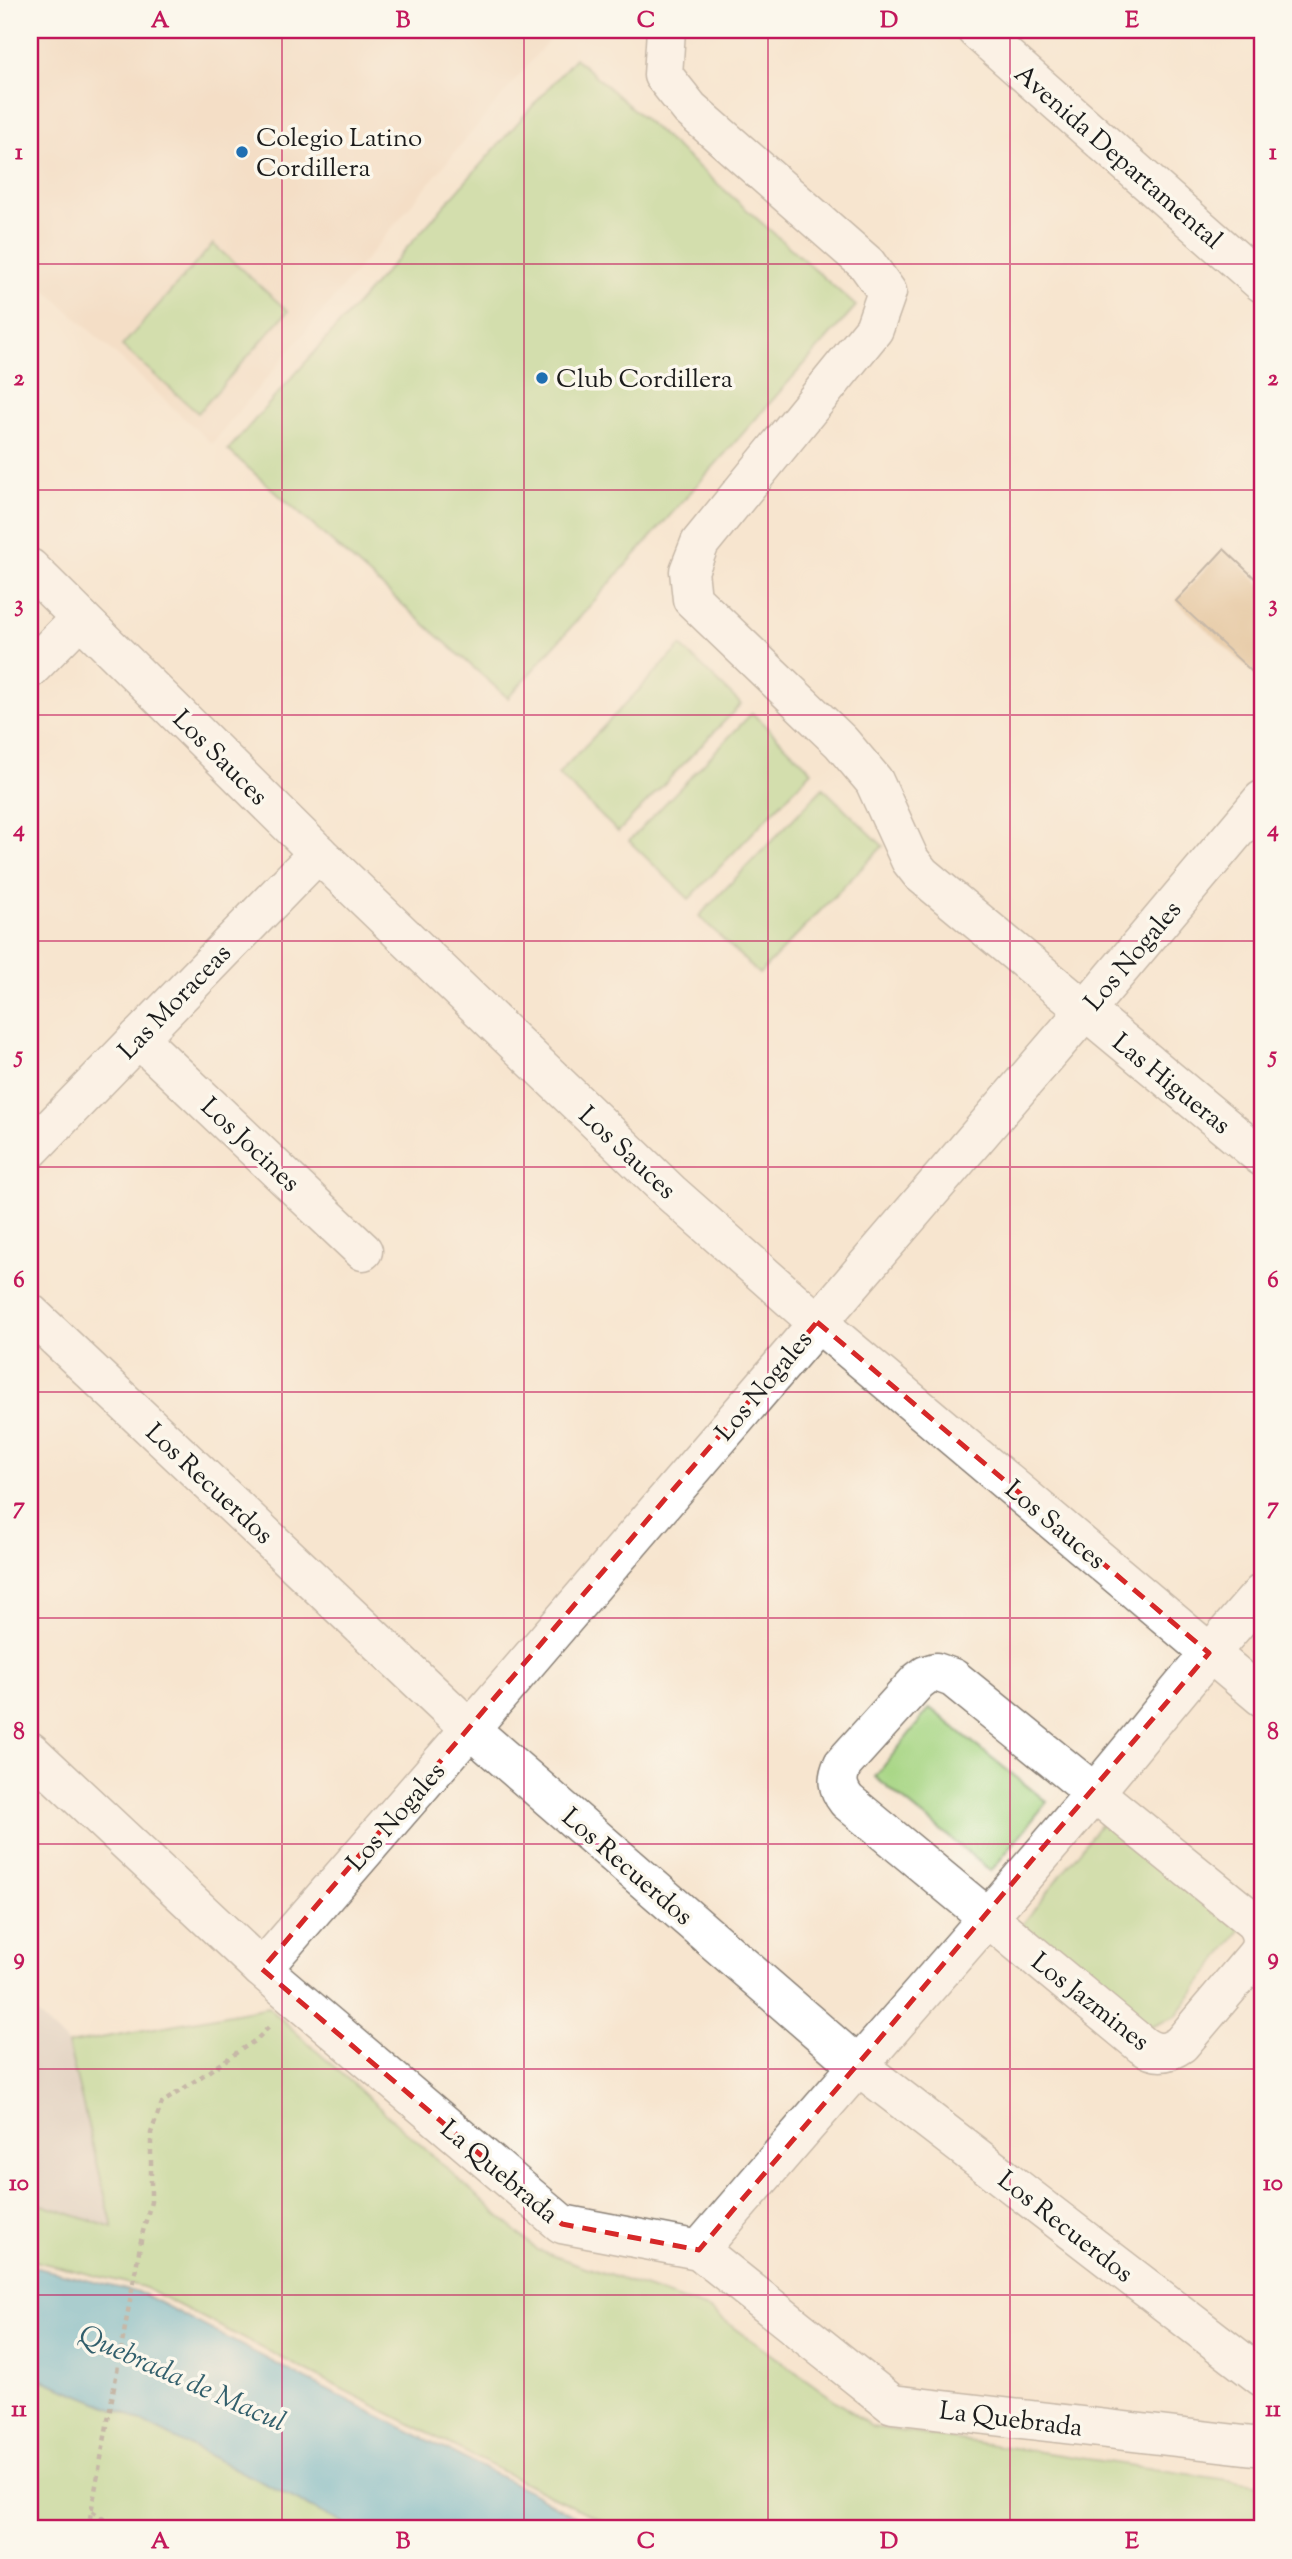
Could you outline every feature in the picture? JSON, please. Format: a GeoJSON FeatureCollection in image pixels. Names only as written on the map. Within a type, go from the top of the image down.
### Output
{"type":"FeatureCollection","features":[{"type":"Feature","properties":{"kind":"street","name":"Las Higueras"},"geometry":{"type":"LineString","coordinates":[[666,30],[663,75],[691,109],[867,264],[887,292],[874,329],[700,543],[689,571],[692,599],[841,742],[874,781],[910,860],[921,874],[1262,1157]]}},
{"type":"Feature","properties":{"kind":"street","name":"Avenida Departamental"},"geometry":{"type":"LineString","coordinates":[[976,30],[1262,282]]}},
{"type":"Feature","properties":{"kind":"street","name":"Los Sauces"},"geometry":{"type":"LineString","coordinates":[[30,568],[618,1144],[817,1322],[1262,1697]]}},
{"type":"Feature","properties":{"kind":"street"},"geometry":{"type":"LineString","coordinates":[[30,669],[80,618]]}},
{"type":"Feature","properties":{"kind":"street","name":"Los Nogales"},"geometry":{"type":"LineString","coordinates":[[262,1969],[1084,1012],[1262,800]]}},
{"type":"Feature","properties":{"kind":"street","name":"Las Moraceas"},"geometry":{"type":"LineString","coordinates":[[30,1150],[318,853]]}},
{"type":"Feature","properties":{"kind":"street","name":"Los Jocines"},"geometry":{"type":"LineString","coordinates":[[138,1038],[363,1251]]}},
{"type":"Feature","properties":{"kind":"street","name":"Los Recuerdos"},"geometry":{"type":"LineString","coordinates":[[30,1312],[470,1729],[857,2065],[1262,2377]]}},
{"type":"Feature","properties":{"kind":"street"},"geometry":{"type":"LineString","coordinates":[[699,2250],[857,2065],[987,1919],[1209,1653],[1262,1594]]}},
{"type":"Feature","properties":{"kind":"street","name":"Los Jazmines"},"geometry":{"type":"LineString","coordinates":[[936,1672],[953,1678],[1094,1794],[1254,1922],[1260,1930],[1261,1939],[1257,1954],[1181,2044],[1162,2053],[1151,2051],[1142,2045],[847,1801],[838,1784],[838,1774],[843,1764],[918,1681],[936,1672]]}},
{"type":"Feature","properties":{"kind":"street","name":"La Quebrada"},"geometry":{"type":"LineString","coordinates":[[30,1751],[262,1969],[562,2224],[699,2250],[892,2404],[1262,2447]]}},
{"type":"Feature","properties":{"kind":"path"},"geometry":{"type":"LineString","coordinates":[[88,2529],[142,2235],[151,2202],[151,2133],[162,2103],[257,2039],[296,1998]]}},
{"type":"Feature","properties":{"kind":"path"},"geometry":{"type":"LineString","coordinates":[[92,2511],[118,2529]]}},
{"type":"Feature","properties":{"kind":"highlighted area"},"geometry":{"type":"Polygon","coordinates":[[[817,1322],[1209,1653],[699,2250],[562,2224],[262,1969],[817,1322]]]}},
{"type":"Feature","properties":{"kind":"shaded area","name":"Colegio Latino Cordillera"},"geometry":{"type":"Polygon","coordinates":[[[30,30],[557,30],[212,444],[30,275],[30,30]]]}},
{"type":"Feature","properties":{"kind":"shaded area"},"geometry":{"type":"Polygon","coordinates":[[[30,2007],[68,2044],[113,2228],[30,2201],[30,2007]]]}},
{"type":"Feature","properties":{"kind":"green space","name":"Club Cordillera"},"geometry":{"type":"Polygon","coordinates":[[[575,58],[856,306],[508,698],[228,450],[575,58]]]}},
{"type":"Feature","properties":{"kind":"green space"},"geometry":{"type":"Polygon","coordinates":[[[213,244],[288,311],[198,413],[122,346],[213,244]]]}},
{"type":"Feature","properties":{"kind":"green space"},"geometry":{"type":"Polygon","coordinates":[[[681,646],[741,704],[618,832],[558,774],[681,646]]]}},
{"type":"Feature","properties":{"kind":"green space"},"geometry":{"type":"Polygon","coordinates":[[[752,713],[812,771],[689,899],[629,841],[752,713]]]}},
{"type":"Feature","properties":{"kind":"green space"},"geometry":{"type":"Polygon","coordinates":[[[823,788],[883,846],[759,974],[699,916],[823,788]]]}},
{"type":"Feature","properties":{"kind":"green space"},"geometry":{"type":"Polygon","coordinates":[[[930,1708],[1047,1802],[991,1871],[875,1777],[930,1708]]]}},
{"type":"Feature","properties":{"kind":"green space"},"geometry":{"type":"Polygon","coordinates":[[[1107,1816],[1243,1926],[1176,2016],[1148,2027],[1022,1925],[1107,1816]]]}},
{"type":"Feature","properties":{"kind":"green space"},"geometry":{"type":"Polygon","coordinates":[[[268,2007],[537,2250],[710,2310],[872,2427],[1262,2485],[1262,2529],[620,2529],[143,2287],[30,2260],[30,2201],[113,2228],[68,2044],[268,2007]]]}},
{"type":"Feature","properties":{"kind":"green space"},"geometry":{"type":"Polygon","coordinates":[[[30,2375],[125,2413],[354,2529],[30,2529],[30,2375]]]}},
{"type":"Feature","properties":{"kind":"water","name":"Quebrada de Macul"},"geometry":{"type":"Polygon","coordinates":[[[30,2266],[143,2294],[598,2529],[354,2529],[125,2413],[30,2375],[30,2266]]]}},
{"type":"Feature","properties":{"kind":"building"},"geometry":{"type":"Polygon","coordinates":[[[1224,549],[1262,585],[1262,681],[1176,601],[1224,549]]]}},
{"type":"Feature","properties":{"kind":"place","name":"Colegio Latino Cordillera"},"geometry":{"type":"Point","coordinates":[242,152]}},
{"type":"Feature","properties":{"kind":"place","name":"Club Cordillera"},"geometry":{"type":"Point","coordinates":[542,378]}}]}
